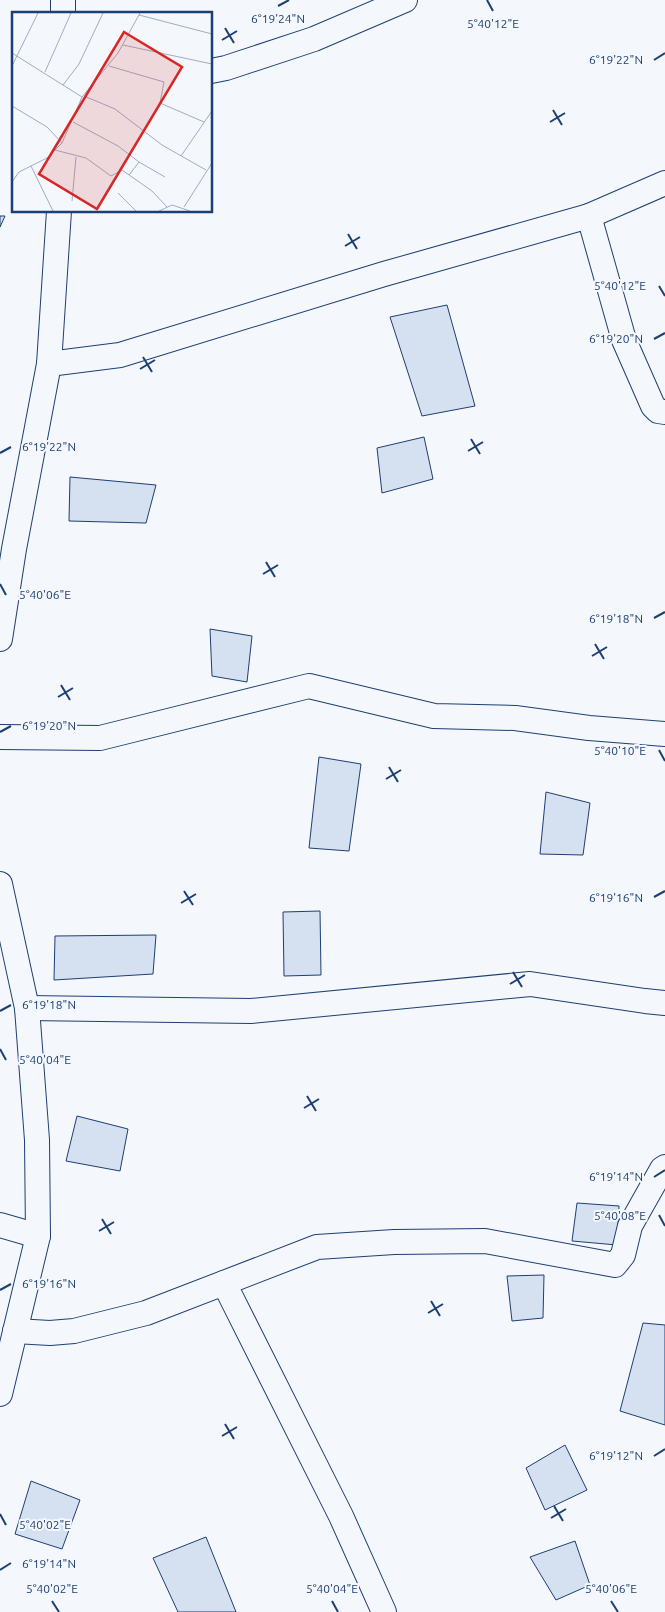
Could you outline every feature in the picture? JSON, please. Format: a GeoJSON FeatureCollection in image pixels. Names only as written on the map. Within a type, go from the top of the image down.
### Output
{"type":"FeatureCollection","features":[{"type":"Feature","properties":{"kind":"street"},"geometry":{"type":"LineString","coordinates":[[212,71],[314,39],[405,0]]}},
{"type":"Feature","properties":{"kind":"street"},"geometry":{"type":"LineString","coordinates":[[50,364],[120,355],[384,274],[588,216],[665,183]]}},
{"type":"Feature","properties":{"kind":"street"},"geometry":{"type":"LineString","coordinates":[[0,639],[14,549],[50,364],[59,212]]}},
{"type":"Feature","properties":{"kind":"street"},"geometry":{"type":"LineString","coordinates":[[588,216],[624,340],[652,406],[658,411],[665,412]]}},
{"type":"Feature","properties":{"kind":"street"},"geometry":{"type":"LineString","coordinates":[[0,737],[100,738],[309,686],[434,716],[515,718],[589,728],[665,734]]}},
{"type":"Feature","properties":{"kind":"street"},"geometry":{"type":"LineString","coordinates":[[0,884],[27,1008],[37,1140],[38,1236],[0,1394]]}},
{"type":"Feature","properties":{"kind":"street"},"geometry":{"type":"LineString","coordinates":[[27,1008],[252,1011],[530,984],[645,1001],[665,1002]]}},
{"type":"Feature","properties":{"kind":"street"},"geometry":{"type":"LineString","coordinates":[[15,1331],[74,1331],[146,1313],[317,1247],[394,1242],[485,1242],[615,1265],[623,1255],[630,1226],[662,1169],[665,1167]]}},
{"type":"Feature","properties":{"kind":"street"},"geometry":{"type":"LineString","coordinates":[[0,1226],[38,1236]]}},
{"type":"Feature","properties":{"kind":"street"},"geometry":{"type":"LineString","coordinates":[[224,1283],[341,1516],[384,1612]]}},
{"type":"Feature","properties":{"kind":"building"},"geometry":{"type":"Polygon","coordinates":[[[0,216],[5,216],[0,227],[0,216]]]}},
{"type":"Feature","properties":{"kind":"building"},"geometry":{"type":"Polygon","coordinates":[[[447,305],[475,406],[422,416],[390,317],[447,305]]]}},
{"type":"Feature","properties":{"kind":"building"},"geometry":{"type":"Polygon","coordinates":[[[424,437],[433,479],[382,493],[377,448],[424,437]]]}},
{"type":"Feature","properties":{"kind":"building"},"geometry":{"type":"Polygon","coordinates":[[[70,477],[156,485],[146,523],[69,521],[70,477]]]}},
{"type":"Feature","properties":{"kind":"building"},"geometry":{"type":"Polygon","coordinates":[[[210,629],[252,636],[247,682],[212,676],[210,629]]]}},
{"type":"Feature","properties":{"kind":"building"},"geometry":{"type":"Polygon","coordinates":[[[319,757],[361,764],[349,851],[309,848],[319,757]]]}},
{"type":"Feature","properties":{"kind":"building"},"geometry":{"type":"Polygon","coordinates":[[[546,792],[590,803],[583,855],[540,854],[546,792]]]}},
{"type":"Feature","properties":{"kind":"building"},"geometry":{"type":"Polygon","coordinates":[[[320,911],[321,975],[284,976],[283,912],[320,911]]]}},
{"type":"Feature","properties":{"kind":"building"},"geometry":{"type":"Polygon","coordinates":[[[156,935],[153,974],[54,980],[55,936],[156,935]]]}},
{"type":"Feature","properties":{"kind":"building"},"geometry":{"type":"Polygon","coordinates":[[[77,1116],[128,1129],[120,1171],[66,1161],[77,1116]]]}},
{"type":"Feature","properties":{"kind":"building"},"geometry":{"type":"Polygon","coordinates":[[[577,1203],[619,1206],[617,1245],[572,1241],[577,1203]]]}},
{"type":"Feature","properties":{"kind":"building"},"geometry":{"type":"Polygon","coordinates":[[[544,1275],[543,1318],[512,1321],[507,1276],[544,1275]]]}},
{"type":"Feature","properties":{"kind":"building"},"geometry":{"type":"Polygon","coordinates":[[[643,1323],[665,1325],[665,1425],[620,1411],[643,1323]]]}},
{"type":"Feature","properties":{"kind":"building"},"geometry":{"type":"Polygon","coordinates":[[[565,1445],[587,1490],[545,1510],[526,1468],[565,1445]]]}},
{"type":"Feature","properties":{"kind":"building"},"geometry":{"type":"Polygon","coordinates":[[[31,1481],[80,1500],[62,1549],[15,1534],[31,1481]]]}},
{"type":"Feature","properties":{"kind":"building"},"geometry":{"type":"Polygon","coordinates":[[[206,1537],[236,1612],[178,1612],[153,1558],[206,1537]]]}},
{"type":"Feature","properties":{"kind":"building"},"geometry":{"type":"Polygon","coordinates":[[[575,1541],[590,1585],[556,1600],[530,1557],[575,1541]]]}}]}
